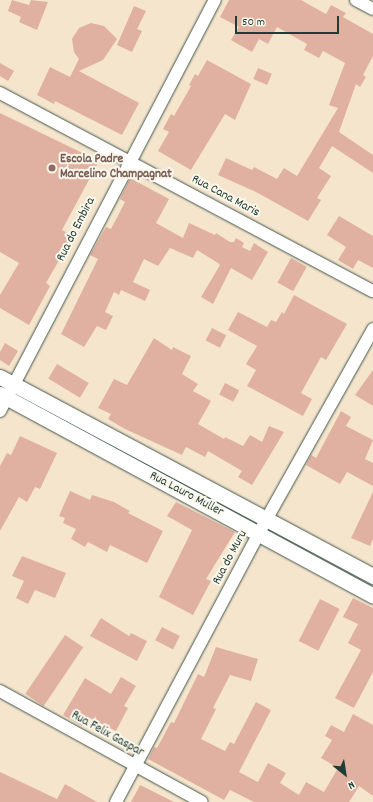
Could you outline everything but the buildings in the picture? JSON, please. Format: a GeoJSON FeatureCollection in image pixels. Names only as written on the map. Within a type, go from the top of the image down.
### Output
{"type":"FeatureCollection","features":[{"type":"Feature","properties":{"kind":"street","name":"Rua do Embira"},"geometry":{"type":"LineString","coordinates":[[0,411],[7,392],[215,0]]}},
{"type":"Feature","properties":{"kind":"street"},"geometry":{"type":"LineString","coordinates":[[356,0],[373,9]]}},
{"type":"Feature","properties":{"kind":"street","name":"Rua Cana Maris"},"geometry":{"type":"LineString","coordinates":[[0,93],[373,291]]}},
{"type":"Feature","properties":{"kind":"street","name":"Rua do Muru"},"geometry":{"type":"LineString","coordinates":[[116,802],[266,520],[373,329]]}},
{"type":"Feature","properties":{"kind":"street","name":"Rua Lauro Muller"},"geometry":{"type":"LineString","coordinates":[[0,377],[7,392],[266,520],[373,576]]}},
{"type":"Feature","properties":{"kind":"street","name":"Rua Lauro Muller"},"geometry":{"type":"LineString","coordinates":[[68,422],[259,534],[373,596]]}},
{"type":"Feature","properties":{"kind":"street","name":"Rua Felix Gaspar"},"geometry":{"type":"LineString","coordinates":[[0,691],[134,767],[202,802]]}},
{"type":"Feature","properties":{"kind":"place","name":"Escola Padre Marcelino Champagnat"},"geometry":{"type":"Point","coordinates":[52,168]}}]}
